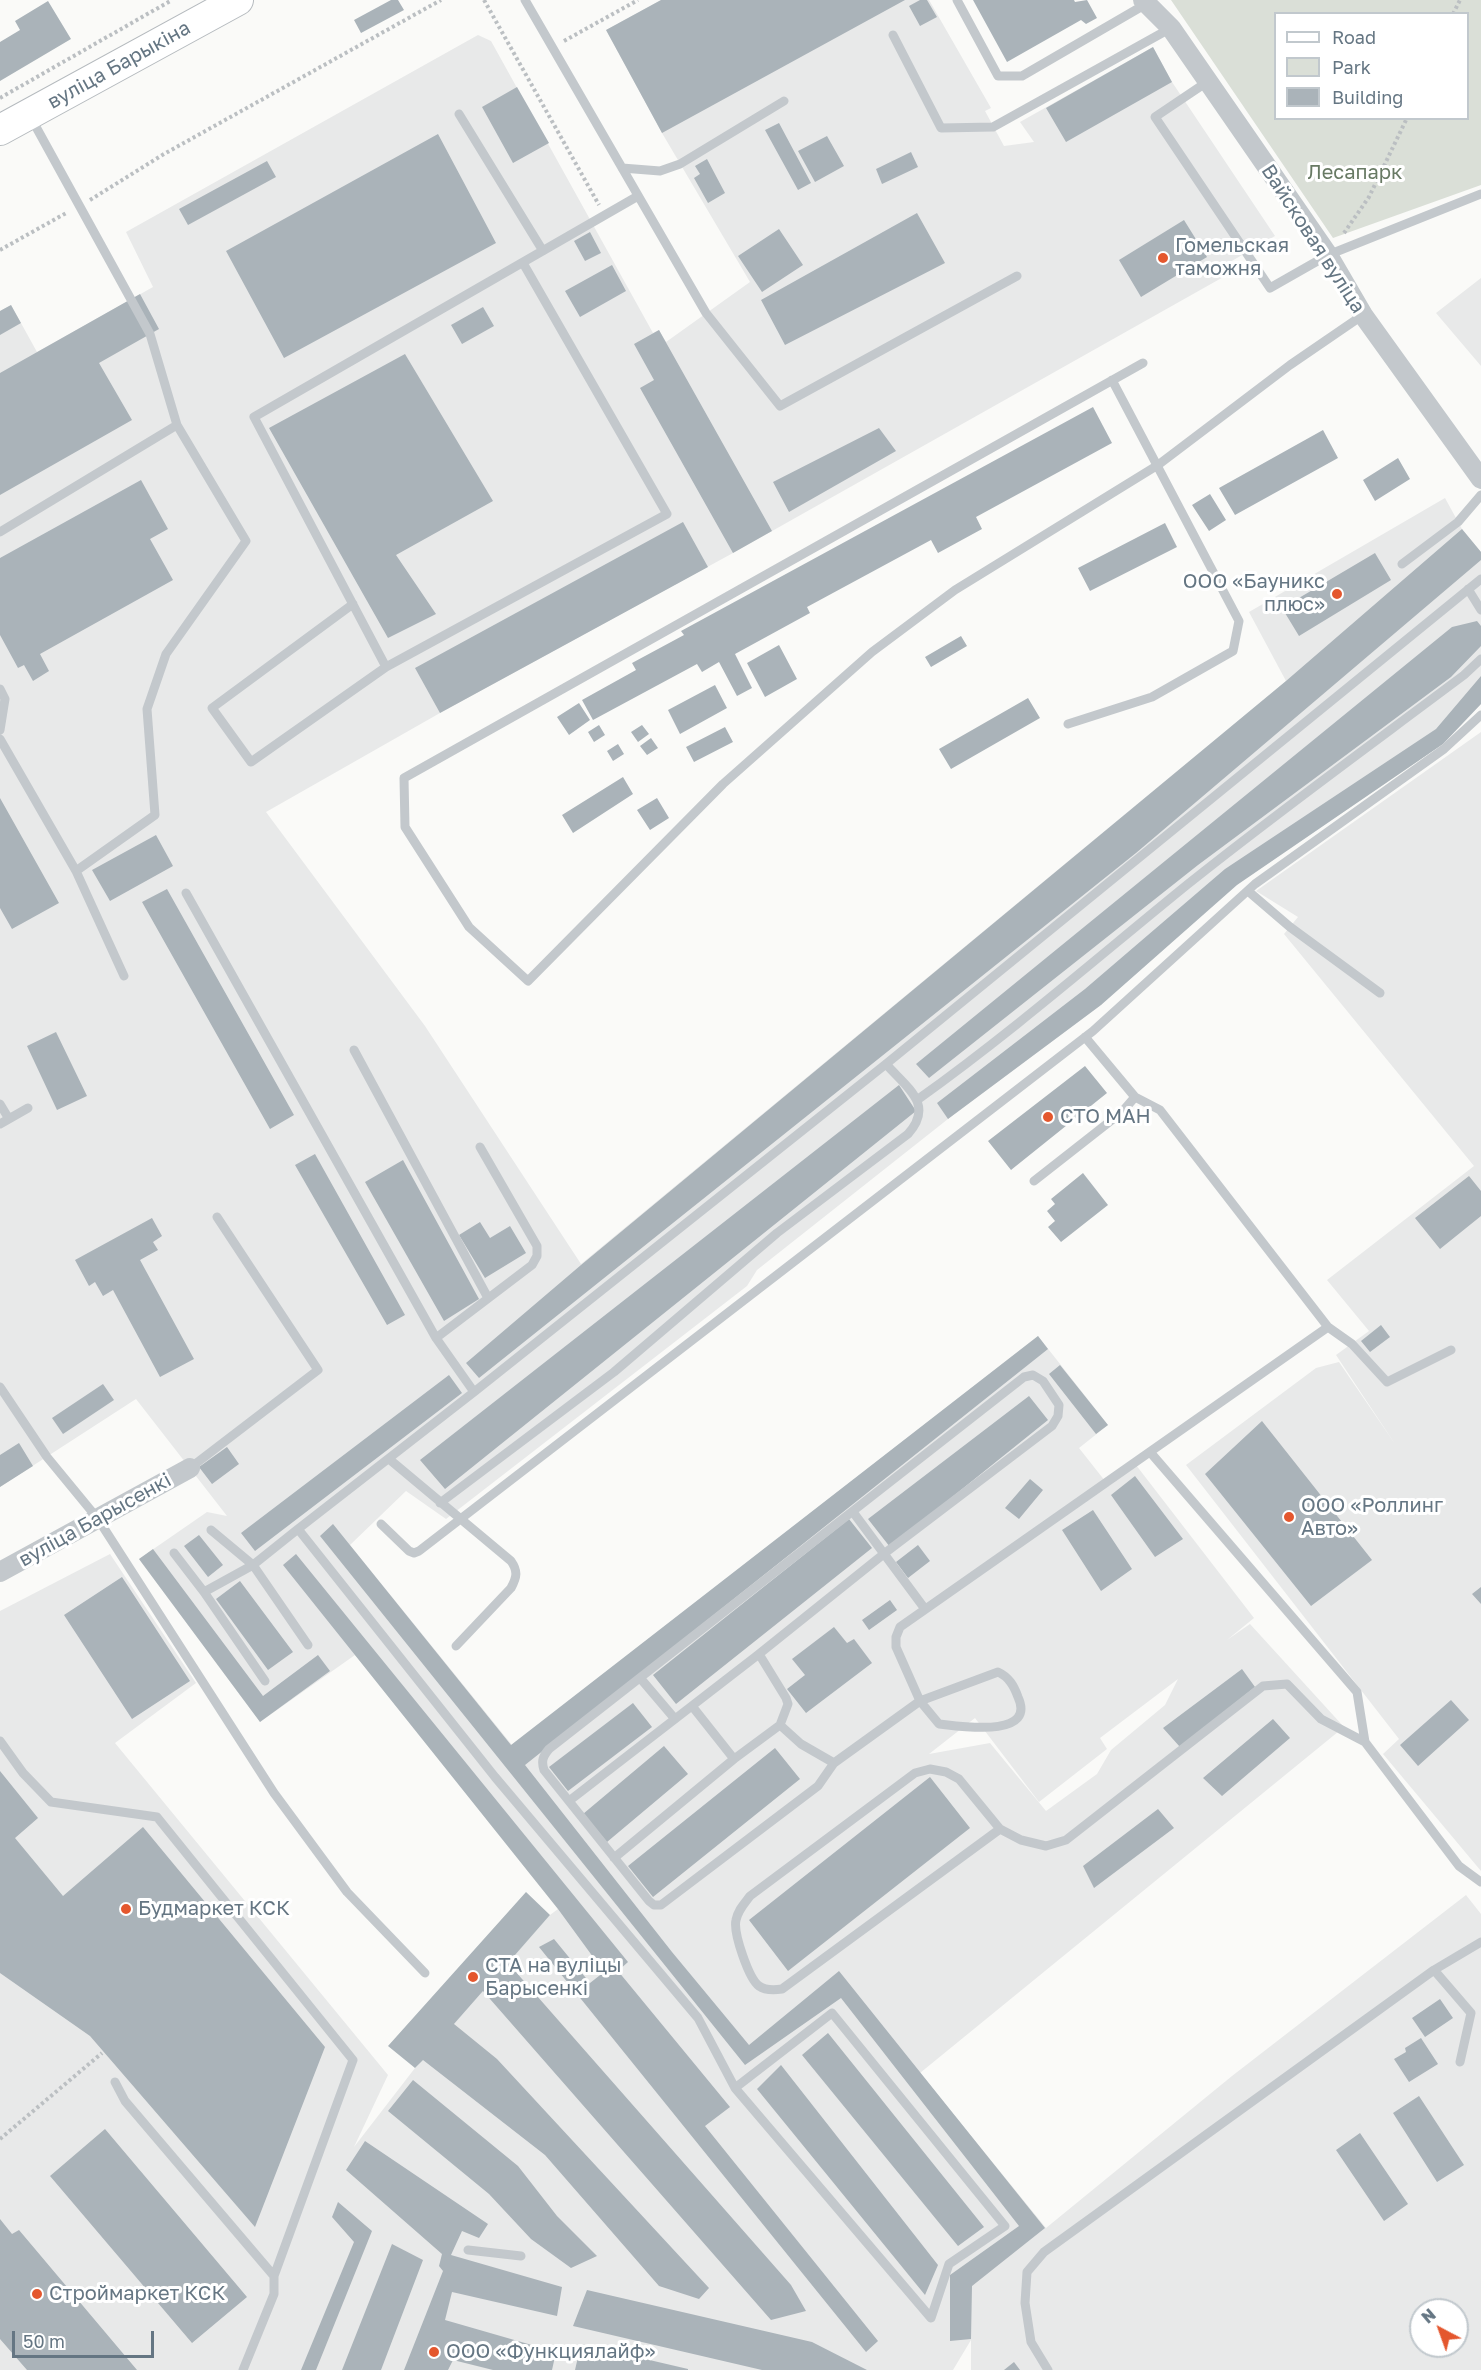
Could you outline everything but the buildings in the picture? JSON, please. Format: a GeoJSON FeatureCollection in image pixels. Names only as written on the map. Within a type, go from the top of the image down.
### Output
{"type":"FeatureCollection","features":[{"type":"Feature","properties":{"kind":"main road","name":"вуліца Барыкіна"},"geometry":{"type":"LineString","coordinates":[[0,130],[238,0]]}},
{"type":"Feature","properties":{"kind":"street","name":"Вайсковая вуліца"},"geometry":{"type":"LineString","coordinates":[[1145,2],[1171,28],[1329,255],[1363,315],[1481,479]]}},
{"type":"Feature","properties":{"kind":"street","name":"вуліца Барысенкі"},"geometry":{"type":"LineString","coordinates":[[0,1572],[189,1468]]}},
{"type":"Feature","properties":{"kind":"lane"},"geometry":{"type":"LineString","coordinates":[[525,0],[706,313],[780,406],[1017,276]]}},
{"type":"Feature","properties":{"kind":"lane"},"geometry":{"type":"LineString","coordinates":[[957,0],[998,76],[1022,76],[1145,2]]}},
{"type":"Feature","properties":{"kind":"lane"},"geometry":{"type":"LineString","coordinates":[[893,35],[940,128],[993,127],[1171,28]]}},
{"type":"Feature","properties":{"kind":"lane"},"geometry":{"type":"LineString","coordinates":[[1207,82],[1155,117],[1270,288],[1329,255],[1481,194]]}},
{"type":"Feature","properties":{"kind":"lane"},"geometry":{"type":"LineString","coordinates":[[622,168],[660,171],[680,164],[784,101]]}},
{"type":"Feature","properties":{"kind":"lane"},"geometry":{"type":"LineString","coordinates":[[29,114],[150,334],[177,425],[246,541],[166,654],[147,709],[155,815],[76,871]]}},
{"type":"Feature","properties":{"kind":"lane"},"geometry":{"type":"LineString","coordinates":[[459,114],[543,251]]}},
{"type":"Feature","properties":{"kind":"lane"},"geometry":{"type":"LineString","coordinates":[[386,667],[254,417],[638,196]]}},
{"type":"Feature","properties":{"kind":"lane"},"geometry":{"type":"LineString","coordinates":[[353,604],[212,708],[251,762],[386,667],[667,514],[523,263]]}},
{"type":"Feature","properties":{"kind":"lane"},"geometry":{"type":"LineString","coordinates":[[1143,363],[404,778],[405,827],[469,927],[528,981],[723,784],[872,652],[955,590],[1158,465],[1290,366],[1363,315]]}},
{"type":"Feature","properties":{"kind":"lane"},"geometry":{"type":"LineString","coordinates":[[1068,724],[1152,697],[1233,651],[1239,621],[1112,380]]}},
{"type":"Feature","properties":{"kind":"lane"},"geometry":{"type":"LineString","coordinates":[[0,532],[177,425]]}},
{"type":"Feature","properties":{"kind":"lane"},"geometry":{"type":"LineString","coordinates":[[1402,564],[1458,522],[1481,495]]}},
{"type":"Feature","properties":{"kind":"lane"},"geometry":{"type":"LineString","coordinates":[[204,1592],[253,1565],[474,1392],[886,1064],[1481,579]]}},
{"type":"Feature","properties":{"kind":"lane"},"geometry":{"type":"LineString","coordinates":[[1468,589],[1481,610]]}},
{"type":"Feature","properties":{"kind":"lane"},"geometry":{"type":"LineString","coordinates":[[917,1100],[973,1060],[1189,884],[1292,803],[1464,675],[1481,659]]}},
{"type":"Feature","properties":{"kind":"lane"},"geometry":{"type":"LineString","coordinates":[[0,689],[5,699],[0,730]]}},
{"type":"Feature","properties":{"kind":"lane"},"geometry":{"type":"LineString","coordinates":[[381,1524],[414,1553],[419,1551],[1085,1037],[1248,891],[1444,749],[1481,715]]}},
{"type":"Feature","properties":{"kind":"lane"},"geometry":{"type":"LineString","coordinates":[[0,739],[76,871],[124,976]]}},
{"type":"Feature","properties":{"kind":"lane"},"geometry":{"type":"LineString","coordinates":[[1248,891],[1290,927],[1380,993]]}},
{"type":"Feature","properties":{"kind":"lane"},"geometry":{"type":"LineString","coordinates":[[186,893],[436,1338],[474,1392]]}},
{"type":"Feature","properties":{"kind":"lane"},"geometry":{"type":"LineString","coordinates":[[1085,1037],[1135,1097],[1160,1110],[1328,1327],[1352,1344],[1387,1382],[1451,1350]]}},
{"type":"Feature","properties":{"kind":"lane"},"geometry":{"type":"LineString","coordinates":[[354,1050],[488,1298]]}},
{"type":"Feature","properties":{"kind":"lane"},"geometry":{"type":"LineString","coordinates":[[440,1503],[614,1372],[777,1233],[908,1134],[920,1116],[917,1100],[886,1064]]}},
{"type":"Feature","properties":{"kind":"lane"},"geometry":{"type":"LineString","coordinates":[[1034,1181],[1122,1112],[1135,1097]]}},
{"type":"Feature","properties":{"kind":"lane"},"geometry":{"type":"LineString","coordinates":[[0,1104],[4,1121],[27,1108]]}},
{"type":"Feature","properties":{"kind":"lane"},"geometry":{"type":"LineString","coordinates":[[436,1338],[532,1265],[537,1256],[537,1246],[480,1147]]}},
{"type":"Feature","properties":{"kind":"lane"},"geometry":{"type":"LineString","coordinates":[[189,1468],[318,1370],[217,1217]]}},
{"type":"Feature","properties":{"kind":"lane"},"geometry":{"type":"LineString","coordinates":[[569,1801],[885,1553],[1052,1426],[1058,1416],[1059,1405],[1043,1380],[1033,1375],[1024,1377],[549,1749],[543,1756],[542,1764],[544,1770],[649,1901],[654,1905],[661,1905],[818,1786],[834,1763],[920,1701],[998,1672],[1005,1676],[1013,1686],[1022,1704],[1020,1715],[1012,1723],[998,1728],[939,1724],[920,1701],[896,1647],[896,1637],[900,1627],[1328,1327]]}},
{"type":"Feature","properties":{"kind":"lane"},"geometry":{"type":"LineString","coordinates":[[0,1387],[47,1457],[98,1519],[274,1793],[347,1892],[425,1973]]}},
{"type":"Feature","properties":{"kind":"lane"},"geometry":{"type":"LineString","coordinates":[[1150,1452],[1357,1692],[1365,1742]]}},
{"type":"Feature","properties":{"kind":"lane"},"geometry":{"type":"LineString","coordinates":[[389,1459],[459,1520],[511,1561],[516,1569],[516,1578],[511,1588],[456,1646]]}},
{"type":"Feature","properties":{"kind":"lane"},"geometry":{"type":"LineString","coordinates":[[853,1512],[925,1609]]}},
{"type":"Feature","properties":{"kind":"lane"},"geometry":{"type":"LineString","coordinates":[[298,1529],[495,1777],[698,2018],[735,2088],[931,2318],[949,2264],[1005,2226],[832,2013],[735,2088]]}},
{"type":"Feature","properties":{"kind":"lane"},"geometry":{"type":"LineString","coordinates":[[211,1530],[253,1565],[308,1645]]}},
{"type":"Feature","properties":{"kind":"lane"},"geometry":{"type":"LineString","coordinates":[[174,1553],[204,1592],[265,1681]]}},
{"type":"Feature","properties":{"kind":"lane"},"geometry":{"type":"LineString","coordinates":[[614,1858],[734,1759],[780,1725],[788,1704],[759,1654]]}},
{"type":"Feature","properties":{"kind":"lane"},"geometry":{"type":"LineString","coordinates":[[641,1679],[675,1719]]}},
{"type":"Feature","properties":{"kind":"lane"},"geometry":{"type":"LineString","coordinates":[[999,1829],[782,1989],[773,1991],[759,1986],[751,1977],[735,1931],[739,1910],[750,1896],[915,1773],[930,1769],[946,1772],[959,1779],[999,1829],[1021,1840],[1046,1846],[1066,1840],[1263,1686],[1287,1684],[1321,1719],[1365,1742],[1460,1866],[1481,1882]]}},
{"type":"Feature","properties":{"kind":"lane"},"geometry":{"type":"LineString","coordinates":[[692,1706],[734,1759]]}},
{"type":"Feature","properties":{"kind":"lane"},"geometry":{"type":"LineString","coordinates":[[780,1725],[801,1744],[834,1763]]}},
{"type":"Feature","properties":{"kind":"lane"},"geometry":{"type":"LineString","coordinates":[[0,1741],[23,1773],[51,1802],[157,1817],[353,2060],[274,2276],[274,2294],[243,2370]]}},
{"type":"Feature","properties":{"kind":"lane"},"geometry":{"type":"LineString","coordinates":[[1048,2370],[1031,2343],[1025,2303],[1027,2272],[1044,2252],[1434,1970],[1481,1942]]}},
{"type":"Feature","properties":{"kind":"lane"},"geometry":{"type":"LineString","coordinates":[[1434,1970],[1471,2013],[1460,2062]]}},
{"type":"Feature","properties":{"kind":"lane"},"geometry":{"type":"LineString","coordinates":[[115,2082],[125,2100],[274,2276]]}},
{"type":"Feature","properties":{"kind":"lane"},"geometry":{"type":"LineString","coordinates":[[468,2250],[521,2256]]}},
{"type":"Feature","properties":{"kind":"path"},"geometry":{"type":"LineString","coordinates":[[0,98],[172,0]]}},
{"type":"Feature","properties":{"kind":"path"},"geometry":{"type":"LineString","coordinates":[[0,250],[79,206],[164,154],[441,0]]}},
{"type":"Feature","properties":{"kind":"path"},"geometry":{"type":"LineString","coordinates":[[484,0],[605,216]]}},
{"type":"Feature","properties":{"kind":"path"},"geometry":{"type":"LineString","coordinates":[[552,47],[638,0]]}},
{"type":"Feature","properties":{"kind":"path"},"geometry":{"type":"LineString","coordinates":[[1329,255],[1369,197],[1406,120]]}},
{"type":"Feature","properties":{"kind":"path"},"geometry":{"type":"LineString","coordinates":[[0,2139],[102,2054]]}},
{"type":"Feature","properties":{"kind":"shaded area"},"geometry":{"type":"Polygon","coordinates":[[[661,0],[929,0],[991,108],[985,111],[1004,146],[1034,142],[1020,122],[1153,47],[1172,82],[1275,236],[1230,262],[1234,271],[266,812],[425,1026],[581,1264],[1286,681],[1249,612],[1445,498],[1462,529],[1481,552],[1481,704],[1443,744],[1236,885],[1101,1005],[948,1119],[757,1270],[747,1286],[446,1519],[406,1491],[350,1545],[512,1745],[1038,1336],[1108,1425],[1079,1448],[1109,1486],[1136,1465],[1254,1618],[1227,1640],[1250,1624],[1344,1727],[920,2073],[1046,2228],[1232,2076],[1466,1895],[1481,1914],[1481,2370],[971,2370],[971,2340],[953,2370],[0,2370],[0,1611],[110,1554],[196,1683],[115,1743],[388,2075],[354,2147],[415,2068],[550,1915],[558,1909],[355,1655],[260,1722],[139,1559],[207,1512],[227,1516],[136,1399],[0,1487],[0,311],[11,305],[37,352],[153,287],[126,232],[478,35],[491,41],[653,333],[659,330],[666,342],[750,282],[662,133],[606,30],[661,0]],[[1178,1679],[1100,1738],[1107,1749],[1039,1802],[975,1718],[929,1754],[990,1743],[1046,1811],[1097,1774],[1111,1750],[1165,1705],[1178,1679]]]}},
{"type":"Feature","properties":{"kind":"shaded area"},"geometry":{"type":"Polygon","coordinates":[[[1481,278],[1481,366],[1436,313],[1481,278]]]}},
{"type":"Feature","properties":{"kind":"shaded area"},"geometry":{"type":"Polygon","coordinates":[[[1481,732],[1481,1871],[1383,1754],[1399,1739],[1186,1465],[1316,1368],[1339,1362],[1395,1444],[1336,1355],[1369,1331],[1327,1280],[1474,1166],[1284,934],[1298,917],[1256,891],[1481,732]]]}},
{"type":"Feature","properties":{"kind":"green space","name":"Лесапарк"},"geometry":{"type":"Polygon","coordinates":[[[1171,0],[1481,0],[1481,185],[1333,238],[1171,0]]]}},
{"type":"Feature","properties":{"kind":"place","name":"Гомельская таможня"},"geometry":{"type":"Point","coordinates":[1163,258]}},
{"type":"Feature","properties":{"kind":"place","name":"ООО «Бауникс плюс»"},"geometry":{"type":"Point","coordinates":[1337,594]}},
{"type":"Feature","properties":{"kind":"place","name":"СТО МАН"},"geometry":{"type":"Point","coordinates":[1048,1117]}},
{"type":"Feature","properties":{"kind":"place","name":"ООО «Роллинг Авто»"},"geometry":{"type":"Point","coordinates":[1289,1517]}},
{"type":"Feature","properties":{"kind":"place","name":"Будмаркет КСК"},"geometry":{"type":"Point","coordinates":[126,1909]}},
{"type":"Feature","properties":{"kind":"place","name":"СТА на вуліцы Барысенкі"},"geometry":{"type":"Point","coordinates":[473,1977]}},
{"type":"Feature","properties":{"kind":"place","name":"Строймаркет КСК"},"geometry":{"type":"Point","coordinates":[37,2294]}},
{"type":"Feature","properties":{"kind":"place","name":"ООО «Функциялайф»"},"geometry":{"type":"Point","coordinates":[434,2352]}}]}
